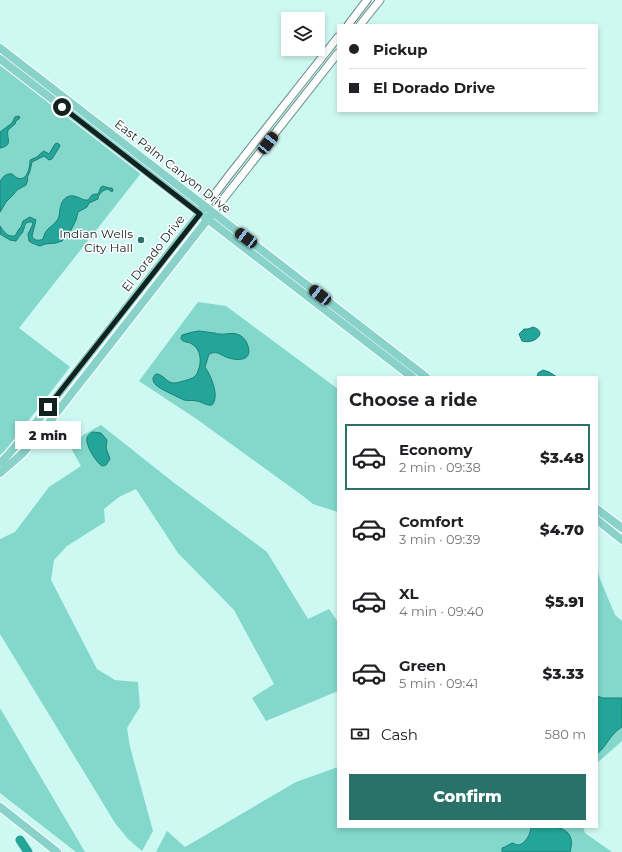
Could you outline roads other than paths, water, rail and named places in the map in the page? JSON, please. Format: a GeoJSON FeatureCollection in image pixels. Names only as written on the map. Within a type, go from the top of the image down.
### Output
{"type":"FeatureCollection","features":[{"type":"Feature","properties":{"kind":"main road","name":"East Palm Canyon Drive"},"geometry":{"type":"LineString","coordinates":[[0,48],[425,376]]}},
{"type":"Feature","properties":{"kind":"main road","name":"East Palm Canyon Drive"},"geometry":{"type":"LineString","coordinates":[[0,59],[411,376]]}},
{"type":"Feature","properties":{"kind":"main road","name":"El Dorado Drive"},"geometry":{"type":"LineString","coordinates":[[0,463],[38,420],[206,207]]}},
{"type":"Feature","properties":{"kind":"main road","name":"El Dorado Drive"},"geometry":{"type":"LineString","coordinates":[[0,473],[31,444],[47,426],[213,212]]}},
{"type":"Feature","properties":{"kind":"main road"},"geometry":{"type":"LineString","coordinates":[[148,280],[156,286]]}},
{"type":"Feature","properties":{"kind":"main road"},"geometry":{"type":"LineString","coordinates":[[126,307],[134,313]]}},
{"type":"Feature","properties":{"kind":"main road"},"geometry":{"type":"LineString","coordinates":[[598,510],[622,528]]}},
{"type":"Feature","properties":{"kind":"main road"},"geometry":{"type":"LineString","coordinates":[[598,521],[622,540]]}},
{"type":"Feature","properties":{"kind":"main road"},"geometry":{"type":"LineString","coordinates":[[0,807],[57,852]]}},
{"type":"Feature","properties":{"kind":"street"},"geometry":{"type":"LineString","coordinates":[[349,24],[368,0]]}},
{"type":"Feature","properties":{"kind":"street"},"geometry":{"type":"LineString","coordinates":[[361,24],[380,0]]}},
{"type":"Feature","properties":{"kind":"street","name":"El Dorado Drive"},"geometry":{"type":"LineString","coordinates":[[206,207],[230,174],[337,38]]}},
{"type":"Feature","properties":{"kind":"street","name":"El Dorado Drive"},"geometry":{"type":"LineString","coordinates":[[213,212],[337,54]]}},
{"type":"Feature","properties":{"kind":"waterway"},"geometry":{"type":"LineString","coordinates":[[20,840],[28,852]]}},
{"type":"Feature","properties":{"kind":"place","name":"Indian Wells City Hall"},"geometry":{"type":"Point","coordinates":[141,240]}}]}
